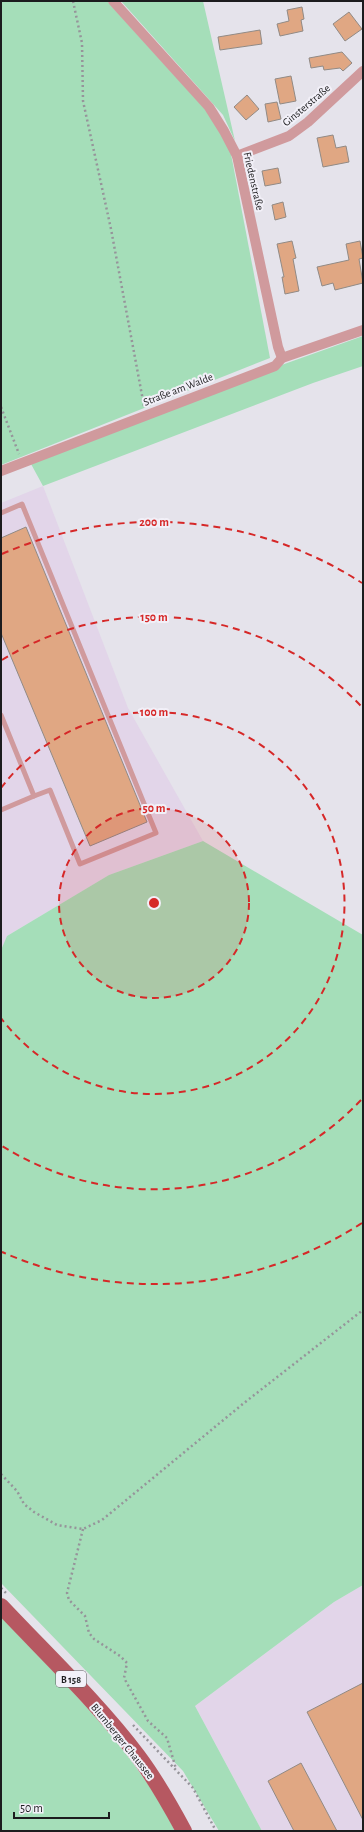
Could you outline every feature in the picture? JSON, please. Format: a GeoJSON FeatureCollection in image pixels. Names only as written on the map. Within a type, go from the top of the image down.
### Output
{"type":"FeatureCollection","features":[{"type":"Feature","properties":{"kind":"main road","name":"Blumberger Chaussee"},"geometry":{"type":"LineString","coordinates":[[1,1606],[98,1709],[137,1756],[155,1780],[184,1831]]}},
{"type":"Feature","properties":{"kind":"street","name":"Friedenstraße"},"geometry":{"type":"LineString","coordinates":[[114,1],[209,107],[221,124],[237,156],[278,347],[282,358]]}},
{"type":"Feature","properties":{"kind":"street","name":"Ginsterstraße"},"geometry":{"type":"LineString","coordinates":[[237,156],[289,136],[308,122],[363,71]]}},
{"type":"Feature","properties":{"kind":"street","name":"Straße am Walde"},"geometry":{"type":"LineString","coordinates":[[1,471],[146,414],[275,366],[282,358],[363,330]]}},
{"type":"Feature","properties":{"kind":"lane"},"geometry":{"type":"LineString","coordinates":[[1,513],[22,504],[156,832],[80,864],[50,790],[1,810]]}},
{"type":"Feature","properties":{"kind":"lane"},"geometry":{"type":"LineString","coordinates":[[1,715],[34,796]]}},
{"type":"Feature","properties":{"kind":"path"},"geometry":{"type":"LineString","coordinates":[[73,1],[82,43],[83,101],[112,229],[146,414]]}},
{"type":"Feature","properties":{"kind":"path"},"geometry":{"type":"LineString","coordinates":[[1,408],[22,463]]}},
{"type":"Feature","properties":{"kind":"path"},"geometry":{"type":"LineString","coordinates":[[1,1474],[17,1491],[24,1504],[34,1512],[57,1525],[83,1528],[102,1520],[244,1403],[363,1310]]}},
{"type":"Feature","properties":{"kind":"path"},"geometry":{"type":"LineString","coordinates":[[83,1528],[67,1593],[69,1600],[85,1616],[89,1633],[94,1640],[120,1656],[127,1663],[124,1678],[148,1721],[167,1738],[176,1770]]}},
{"type":"Feature","properties":{"kind":"path"},"geometry":{"type":"LineString","coordinates":[[185,1779],[193,1788],[216,1831]]}},
{"type":"Feature","properties":{"kind":"shaded area"},"geometry":{"type":"Polygon","coordinates":[[[43,486],[128,708],[203,841],[109,875],[7,936],[1,950],[1,503],[43,486]]]}},
{"type":"Feature","properties":{"kind":"shaded area"},"geometry":{"type":"Polygon","coordinates":[[[363,1585],[363,1831],[262,1831],[195,1706],[334,1602],[363,1585]]]}},
{"type":"Feature","properties":{"kind":"green space"},"geometry":{"type":"Polygon","coordinates":[[[1,1],[107,1],[215,120],[231,154],[270,358],[1,465],[1,1]]]}},
{"type":"Feature","properties":{"kind":"green space"},"geometry":{"type":"Polygon","coordinates":[[[121,1],[203,1],[235,141],[223,115],[121,1]]]}},
{"type":"Feature","properties":{"kind":"green space"},"geometry":{"type":"Polygon","coordinates":[[[363,336],[363,366],[313,383],[43,486],[31,464],[276,367],[363,336]]]}},
{"type":"Feature","properties":{"kind":"green space"},"geometry":{"type":"Polygon","coordinates":[[[203,841],[363,935],[363,1585],[334,1602],[195,1706],[262,1831],[219,1831],[183,1771],[1,1583],[1,950],[7,936],[109,875],[203,841]]]}},
{"type":"Feature","properties":{"kind":"green space"},"geometry":{"type":"Polygon","coordinates":[[[1,1617],[73,1692],[119,1745],[140,1772],[159,1801],[175,1831],[1,1831],[1,1617]]]}},
{"type":"Feature","properties":{"kind":"building"},"geometry":{"type":"Polygon","coordinates":[[[302,7],[304,19],[301,20],[303,31],[280,36],[277,24],[289,21],[287,10],[302,7]]]}},
{"type":"Feature","properties":{"kind":"building"},"geometry":{"type":"Polygon","coordinates":[[[349,12],[362,29],[345,41],[333,24],[349,12]]]}},
{"type":"Feature","properties":{"kind":"building"},"geometry":{"type":"Polygon","coordinates":[[[260,30],[262,44],[220,50],[218,37],[260,30]]]}},
{"type":"Feature","properties":{"kind":"building"},"geometry":{"type":"Polygon","coordinates":[[[342,52],[352,63],[343,71],[340,68],[324,70],[323,66],[311,68],[309,58],[342,52]]]}},
{"type":"Feature","properties":{"kind":"building"},"geometry":{"type":"Polygon","coordinates":[[[291,76],[296,101],[280,104],[275,79],[291,76]]]}},
{"type":"Feature","properties":{"kind":"building"},"geometry":{"type":"Polygon","coordinates":[[[247,95],[259,109],[246,120],[234,107],[247,95]]]}},
{"type":"Feature","properties":{"kind":"building"},"geometry":{"type":"Polygon","coordinates":[[[277,102],[281,119],[268,122],[265,104],[277,102]]]}},
{"type":"Feature","properties":{"kind":"building"},"geometry":{"type":"Polygon","coordinates":[[[333,135],[336,148],[346,146],[349,162],[323,167],[317,138],[333,135]]]}},
{"type":"Feature","properties":{"kind":"building"},"geometry":{"type":"Polygon","coordinates":[[[278,168],[281,183],[265,186],[262,171],[278,168]]]}},
{"type":"Feature","properties":{"kind":"building"},"geometry":{"type":"Polygon","coordinates":[[[283,202],[286,217],[275,220],[272,205],[283,202]]]}},
{"type":"Feature","properties":{"kind":"building"},"geometry":{"type":"Polygon","coordinates":[[[292,241],[296,258],[293,259],[299,291],[285,294],[282,277],[284,277],[277,244],[292,241]]]}},
{"type":"Feature","properties":{"kind":"building"},"geometry":{"type":"Polygon","coordinates":[[[360,241],[363,258],[359,259],[363,283],[335,290],[333,283],[322,286],[317,267],[349,260],[346,244],[360,241]]]}},
{"type":"Feature","properties":{"kind":"building"},"geometry":{"type":"Polygon","coordinates":[[[26,527],[147,822],[90,846],[1,633],[1,538],[26,527]]]}},
{"type":"Feature","properties":{"kind":"building"},"geometry":{"type":"Polygon","coordinates":[[[363,1683],[363,1820],[307,1712],[363,1683]]]}},
{"type":"Feature","properties":{"kind":"building"},"geometry":{"type":"Polygon","coordinates":[[[301,1763],[337,1831],[294,1831],[268,1781],[301,1763]]]}}]}
